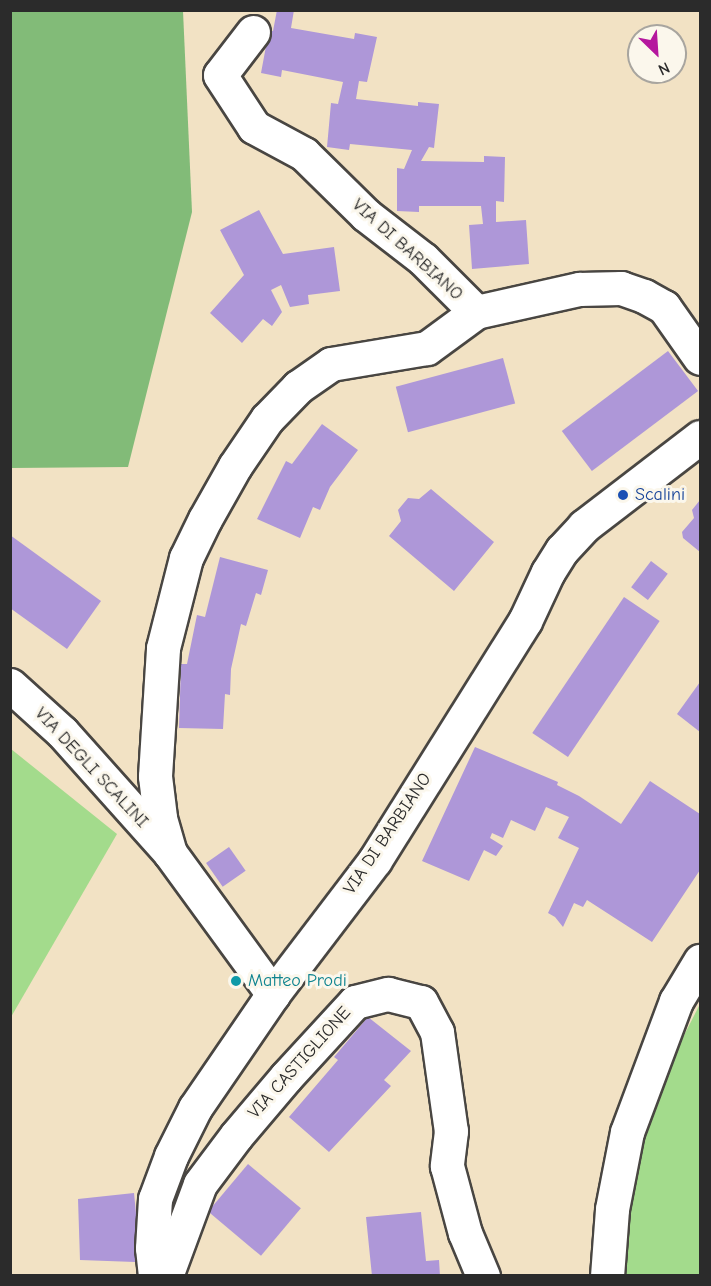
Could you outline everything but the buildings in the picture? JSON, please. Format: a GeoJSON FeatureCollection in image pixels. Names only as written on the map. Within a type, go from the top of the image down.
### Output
{"type":"FeatureCollection","features":[{"type":"Feature","properties":{"kind":"street","name":"VIA DI BARBIANO"},"geometry":{"type":"LineString","coordinates":[[254,32],[220,75],[254,127],[304,154],[366,215],[423,259],[476,312],[579,289],[621,288],[644,296],[664,307],[700,358]]}},
{"type":"Feature","properties":{"kind":"street","name":"VIA DEGLI SCALINI"},"geometry":{"type":"LineString","coordinates":[[170,853],[160,818],[155,776],[163,648],[186,558],[205,519],[235,466],[267,419],[298,387],[331,364],[427,348],[476,312]]}},
{"type":"Feature","properties":{"kind":"street","name":"VIA DI BARBIANO"},"geometry":{"type":"LineString","coordinates":[[154,1275],[152,1248],[155,1199],[171,1156],[195,1108],[273,994],[375,860],[525,621],[548,572],[562,550],[584,526],[700,437]]}},
{"type":"Feature","properties":{"kind":"street","name":"VIA DEGLI SCALINI"},"geometry":{"type":"LineString","coordinates":[[10,685],[62,732],[170,853],[273,994]]}},
{"type":"Feature","properties":{"kind":"street"},"geometry":{"type":"LineString","coordinates":[[607,1275],[612,1209],[627,1132],[676,1001],[700,962]]}},
{"type":"Feature","properties":{"kind":"street","name":"VIA CASTIGLIONE"},"geometry":{"type":"LineString","coordinates":[[166,1275],[200,1184],[236,1136],[355,1002],[388,994],[421,1002],[437,1032],[452,1131],[447,1166],[465,1233],[483,1275]]}},
{"type":"Feature","properties":{"kind":"green space"},"geometry":{"type":"Polygon","coordinates":[[[10,11],[183,11],[192,212],[128,467],[11,468],[10,11]]]}},
{"type":"Feature","properties":{"kind":"green space"},"geometry":{"type":"Polygon","coordinates":[[[11,749],[117,834],[11,1017],[11,749]]]}},
{"type":"Feature","properties":{"kind":"green space"},"geometry":{"type":"Polygon","coordinates":[[[700,1004],[700,1275],[620,1276],[637,1143],[657,1088],[700,1004]]]}},
{"type":"Feature","properties":{"kind":"place","name":"Scalini"},"geometry":{"type":"Point","coordinates":[623,495]}},
{"type":"Feature","properties":{"kind":"place","name":"Matteo Prodi"},"geometry":{"type":"Point","coordinates":[236,981]}}]}
